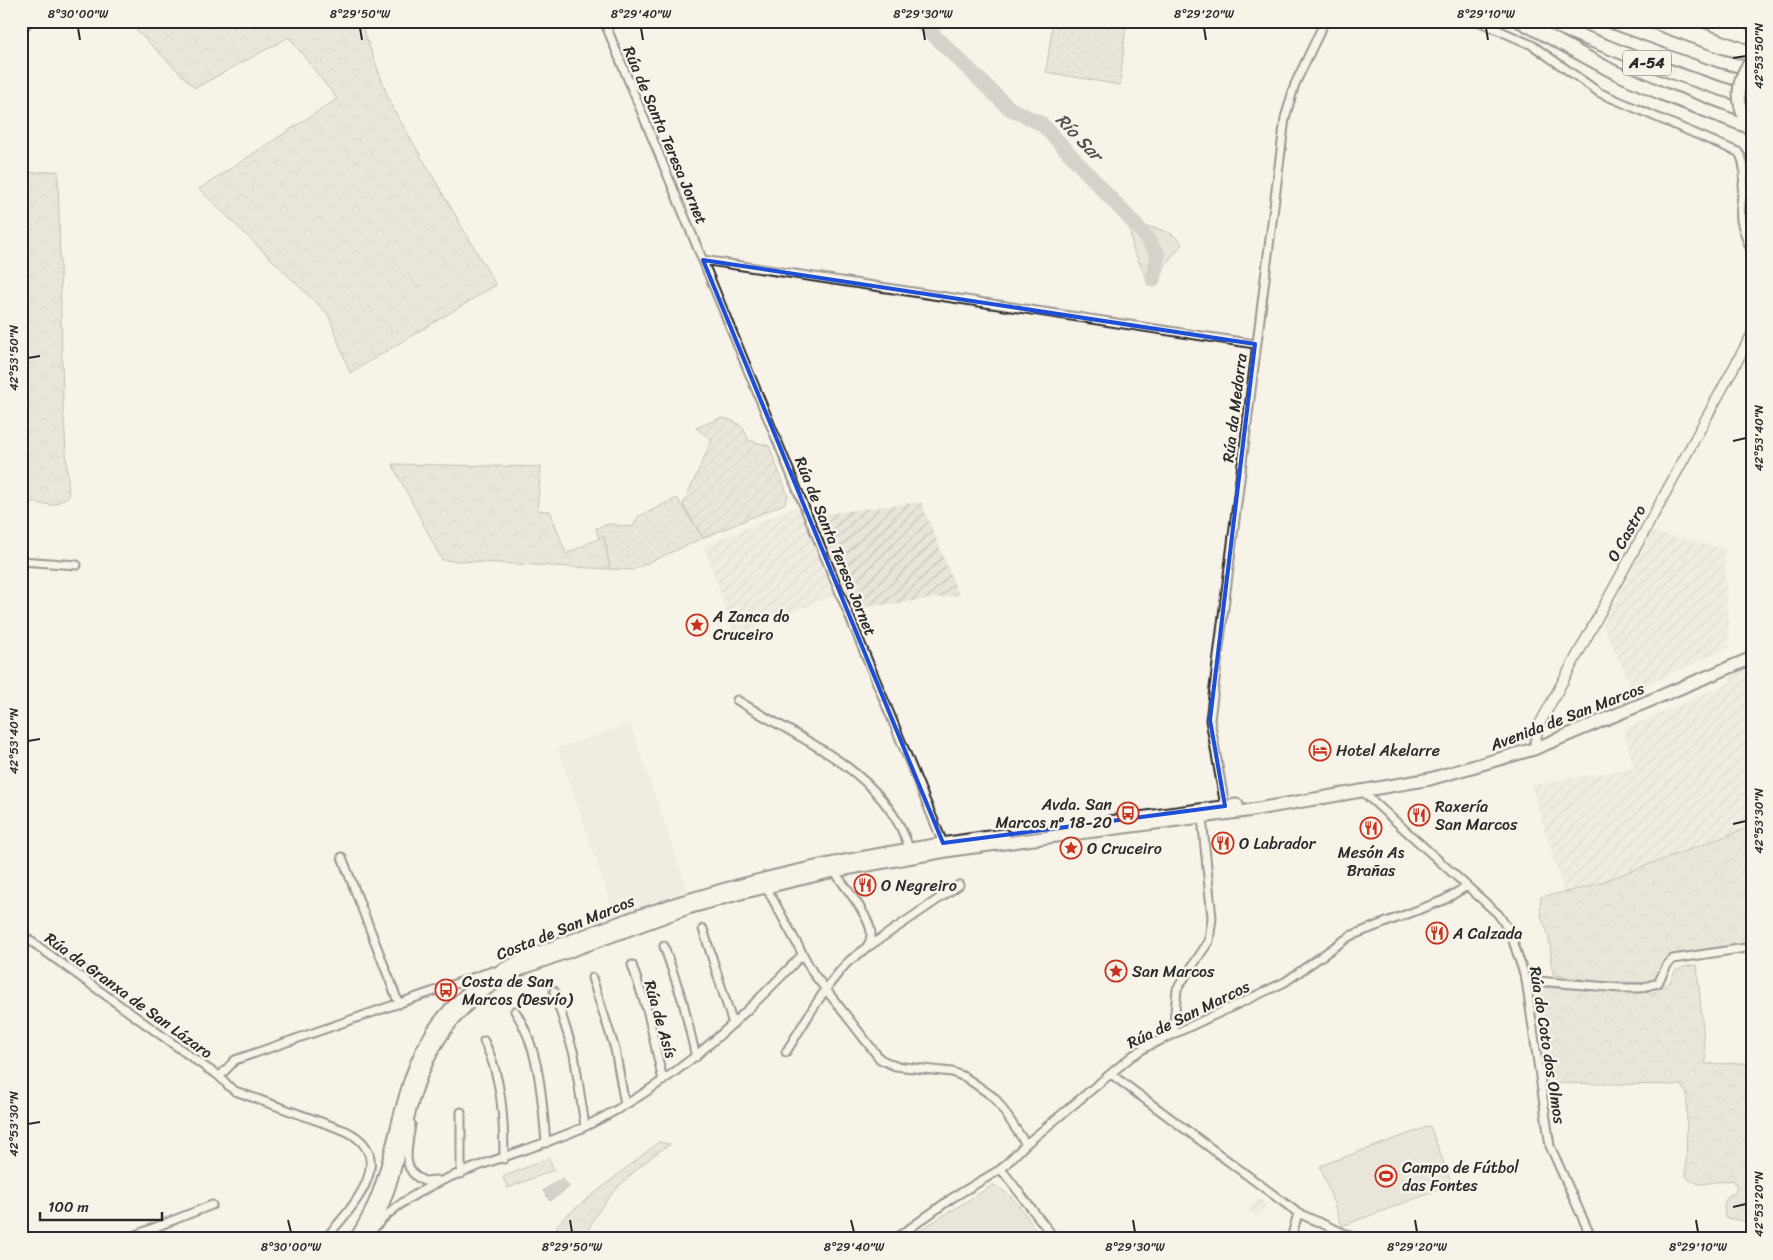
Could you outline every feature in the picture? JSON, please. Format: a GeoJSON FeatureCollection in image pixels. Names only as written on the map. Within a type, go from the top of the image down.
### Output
{"type":"FeatureCollection","features":[{"type":"Feature","properties":{"kind":"highway"},"geometry":{"type":"LineString","coordinates":[[21,27],[26,21]]}},
{"type":"Feature","properties":{"kind":"highway"},"geometry":{"type":"LineString","coordinates":[[1520,21],[1612,71],[1663,94],[1749,127]]}},
{"type":"Feature","properties":{"kind":"highway","name":"A-54"},"geometry":{"type":"LineString","coordinates":[[1544,21],[1646,63],[1752,98]]}},
{"type":"Feature","properties":{"kind":"highway","name":"A-54"},"geometry":{"type":"LineString","coordinates":[[1610,21],[1720,60],[1752,69]]}},
{"type":"Feature","properties":{"kind":"highway"},"geometry":{"type":"LineString","coordinates":[[1705,21],[1752,38]]}},
{"type":"Feature","properties":{"kind":"main road"},"geometry":{"type":"LineString","coordinates":[[1743,115],[1739,88],[1744,71],[1752,60]]}},
{"type":"Feature","properties":{"kind":"main road","name":"Avenida de San Marcos"},"geometry":{"type":"LineString","coordinates":[[827,866],[882,862],[1202,818],[1363,792],[1438,776],[1534,749],[1752,658]]}},
{"type":"Feature","properties":{"kind":"main road","name":"Avenida de San Marcos"},"geometry":{"type":"LineString","coordinates":[[827,866],[909,848],[943,843],[1226,806],[1329,797]]}},
{"type":"Feature","properties":{"kind":"main road"},"geometry":{"type":"LineString","coordinates":[[1202,818],[1226,806],[1230,810],[1238,808],[1246,811]]}},
{"type":"Feature","properties":{"kind":"main road"},"geometry":{"type":"LineString","coordinates":[[882,862],[897,854],[936,848],[943,843],[950,846],[1005,839],[1032,840]]}},
{"type":"Feature","properties":{"kind":"main road"},"geometry":{"type":"LineString","coordinates":[[769,892],[770,881],[827,866]]}},
{"type":"Feature","properties":{"kind":"main road","name":"Costa de San Marcos"},"geometry":{"type":"LineString","coordinates":[[368,1236],[384,1206],[391,1186],[411,1105],[429,1056],[455,1016],[509,969],[741,893],[769,892],[780,883],[827,866]]}},
{"type":"Feature","properties":{"kind":"main road","name":"Costa de San Marcos"},"geometry":{"type":"LineString","coordinates":[[355,1239],[368,1218],[383,1183],[416,1062],[433,1031],[466,991],[509,969],[628,919],[710,892],[827,866]]}},
{"type":"Feature","properties":{"kind":"main road"},"geometry":{"type":"LineString","coordinates":[[710,892],[733,890],[758,884],[769,892]]}},
{"type":"Feature","properties":{"kind":"main road"},"geometry":{"type":"LineString","coordinates":[[455,1016],[456,1009],[466,991]]}},
{"type":"Feature","properties":{"kind":"street","name":"Rúa de Santa Teresa Jornet"},"geometry":{"type":"LineString","coordinates":[[604,21],[943,843]]}},
{"type":"Feature","properties":{"kind":"street","name":"Rúa da Medorra"},"geometry":{"type":"LineString","coordinates":[[1226,806],[1210,720],[1255,344],[1285,118],[1295,84],[1326,21]]}},
{"type":"Feature","properties":{"kind":"street"},"geometry":{"type":"LineString","coordinates":[[1478,21],[1532,45],[1600,92],[1738,152],[1744,164],[1740,201],[1741,222],[1752,253]]}},
{"type":"Feature","properties":{"kind":"street"},"geometry":{"type":"LineString","coordinates":[[703,260],[1255,344]]}},
{"type":"Feature","properties":{"kind":"street","name":"O Castro"},"geometry":{"type":"LineString","coordinates":[[1534,749],[1538,727],[1752,334]]}},
{"type":"Feature","properties":{"kind":"street"},"geometry":{"type":"LineString","coordinates":[[21,562],[78,565]]}},
{"type":"Feature","properties":{"kind":"street"},"geometry":{"type":"LineString","coordinates":[[737,700],[834,756],[863,780],[889,806],[903,830],[909,848]]}},
{"type":"Feature","properties":{"kind":"street","name":"Rúa do Coto dos Olmos"},"geometry":{"type":"LineString","coordinates":[[1363,792],[1506,924],[1526,980],[1550,1146],[1592,1239]]}},
{"type":"Feature","properties":{"kind":"street"},"geometry":{"type":"LineString","coordinates":[[1173,1035],[1177,989],[1209,941],[1212,918],[1202,818]]}},
{"type":"Feature","properties":{"kind":"street"},"geometry":{"type":"LineString","coordinates":[[342,857],[399,1004]]}},
{"type":"Feature","properties":{"kind":"street"},"geometry":{"type":"LineString","coordinates":[[827,866],[870,926],[871,940],[867,948]]}},
{"type":"Feature","properties":{"kind":"street"},"geometry":{"type":"LineString","coordinates":[[786,1052],[825,987],[850,960],[959,885]]}},
{"type":"Feature","properties":{"kind":"street","name":"Rúa de San Marcos"},"geometry":{"type":"LineString","coordinates":[[895,1239],[952,1198],[1001,1169],[1026,1144],[1132,1056],[1285,982],[1350,936],[1444,900],[1467,886]]}},
{"type":"Feature","properties":{"kind":"street"},"geometry":{"type":"LineString","coordinates":[[769,892],[802,955],[880,1059],[895,1066],[952,1072],[966,1077],[995,1098],[1026,1144]]}},
{"type":"Feature","properties":{"kind":"street"},"geometry":{"type":"LineString","coordinates":[[703,929],[733,1024]]}},
{"type":"Feature","properties":{"kind":"street","name":"Rúa da Granxa de San Lázaro"},"geometry":{"type":"LineString","coordinates":[[21,934],[208,1069],[221,1075],[229,1088],[346,1131],[358,1138],[366,1147],[369,1157],[367,1181],[356,1203],[325,1239]]}},
{"type":"Feature","properties":{"kind":"street"},"geometry":{"type":"LineString","coordinates":[[664,946],[683,1002],[696,1057]]}},
{"type":"Feature","properties":{"kind":"street"},"geometry":{"type":"LineString","coordinates":[[1526,980],[1640,988],[1658,983],[1672,959],[1752,948]]}},
{"type":"Feature","properties":{"kind":"street"},"geometry":{"type":"LineString","coordinates":[[411,1105],[411,1129],[406,1148],[410,1169],[424,1181],[461,1174],[546,1143],[585,1126],[625,1105],[696,1057],[733,1024],[802,955]]}},
{"type":"Feature","properties":{"kind":"street","name":"Rúa de Asís"},"geometry":{"type":"LineString","coordinates":[[632,965],[648,1013],[663,1080]]}},
{"type":"Feature","properties":{"kind":"street"},"geometry":{"type":"LineString","coordinates":[[592,978],[615,1049],[625,1105]]}},
{"type":"Feature","properties":{"kind":"street","name":"Rúa da Granxa de San Lázaro"},"geometry":{"type":"LineString","coordinates":[[221,1075],[236,1060],[399,1004],[446,988],[466,991]]}},
{"type":"Feature","properties":{"kind":"street"},"geometry":{"type":"LineString","coordinates":[[554,991],[574,1054],[585,1126]]}},
{"type":"Feature","properties":{"kind":"street"},"geometry":{"type":"LineString","coordinates":[[515,1011],[530,1045],[536,1067],[546,1143]]}},
{"type":"Feature","properties":{"kind":"street"},"geometry":{"type":"LineString","coordinates":[[484,1041],[494,1069],[501,1100],[504,1159]]}},
{"type":"Feature","properties":{"kind":"street"},"geometry":{"type":"LineString","coordinates":[[1111,1074],[1298,1212],[1357,1239]]}},
{"type":"Feature","properties":{"kind":"street"},"geometry":{"type":"LineString","coordinates":[[461,1112],[461,1174]]}},
{"type":"Feature","properties":{"kind":"street"},"geometry":{"type":"LineString","coordinates":[[1001,1169],[1055,1239]]}},
{"type":"Feature","properties":{"kind":"street"},"geometry":{"type":"LineString","coordinates":[[368,1236],[403,1201],[450,1177]]}},
{"type":"Feature","properties":{"kind":"street"},"geometry":{"type":"LineString","coordinates":[[125,1239],[212,1205]]}},
{"type":"Feature","properties":{"kind":"street"},"geometry":{"type":"LineString","coordinates":[[1291,1239],[1298,1212]]}},
{"type":"Feature","properties":{"kind":"highlighted area"},"geometry":{"type":"Polygon","coordinates":[[[703,260],[1255,344],[1210,720],[1225,806],[943,843],[703,260]]]}},
{"type":"Feature","properties":{"kind":"shaded area"},"geometry":{"type":"Polygon","coordinates":[[[921,502],[959,595],[852,609],[816,515],[921,502]]]}},
{"type":"Feature","properties":{"kind":"shaded area"},"geometry":{"type":"Polygon","coordinates":[[[795,507],[802,510],[836,594],[735,637],[704,546],[795,507]]]}},
{"type":"Feature","properties":{"kind":"shaded area"},"geometry":{"type":"Polygon","coordinates":[[[1652,532],[1724,548],[1729,647],[1633,691],[1603,624],[1652,532]]]}},
{"type":"Feature","properties":{"kind":"shaded area"},"geometry":{"type":"Polygon","coordinates":[[[1752,665],[1752,827],[1588,887],[1564,892],[1531,785],[1634,768],[1624,729],[1732,682],[1729,674],[1752,665]]]}},
{"type":"Feature","properties":{"kind":"shaded area"},"geometry":{"type":"Polygon","coordinates":[[[630,724],[689,894],[616,919],[558,748],[630,724]]]}},
{"type":"Feature","properties":{"kind":"shaded area"},"geometry":{"type":"Polygon","coordinates":[[[562,1178],[569,1187],[550,1201],[543,1191],[562,1178]]]}},
{"type":"Feature","properties":{"kind":"shaded area"},"geometry":{"type":"Polygon","coordinates":[[[1258,1198],[1267,1204],[1258,1217],[1249,1210],[1258,1198]]]}},
{"type":"Feature","properties":{"kind":"green space"},"geometry":{"type":"Polygon","coordinates":[[[127,21],[360,21],[391,105],[496,285],[350,373],[328,314],[199,189],[337,99],[289,37],[195,88],[127,21]]]}},
{"type":"Feature","properties":{"kind":"green space"},"geometry":{"type":"Polygon","coordinates":[[[1053,21],[1126,21],[1120,85],[1046,72],[1053,21]]]}},
{"type":"Feature","properties":{"kind":"green space"},"geometry":{"type":"Polygon","coordinates":[[[58,171],[63,406],[69,496],[54,505],[21,502],[21,173],[58,171]]]}},
{"type":"Feature","properties":{"kind":"green space"},"geometry":{"type":"Polygon","coordinates":[[[1137,226],[1168,232],[1182,244],[1165,265],[1157,283],[1152,285],[1148,281],[1133,249],[1130,230],[1137,226]]]}},
{"type":"Feature","properties":{"kind":"green space"},"geometry":{"type":"Polygon","coordinates":[[[721,418],[739,424],[748,440],[769,446],[788,496],[784,504],[703,538],[683,505],[712,440],[696,428],[721,418]]]}},
{"type":"Feature","properties":{"kind":"green space"},"geometry":{"type":"Polygon","coordinates":[[[392,464],[541,467],[537,510],[550,511],[566,554],[604,536],[610,569],[442,560],[392,464]]]}},
{"type":"Feature","properties":{"kind":"green space"},"geometry":{"type":"Polygon","coordinates":[[[677,498],[703,538],[632,570],[610,569],[604,537],[599,538],[596,528],[610,524],[633,527],[638,517],[677,498]]]}},
{"type":"Feature","properties":{"kind":"green space"},"geometry":{"type":"Polygon","coordinates":[[[1745,829],[1752,830],[1752,943],[1672,957],[1665,961],[1663,973],[1651,983],[1596,981],[1554,975],[1549,939],[1541,915],[1541,897],[1588,887],[1745,829]]]}},
{"type":"Feature","properties":{"kind":"green space"},"geometry":{"type":"Polygon","coordinates":[[[1697,965],[1706,1064],[1752,1063],[1752,1222],[1725,1218],[1724,1204],[1728,1195],[1735,1193],[1737,1187],[1733,1180],[1700,1184],[1689,1180],[1686,1176],[1687,1094],[1681,1085],[1552,1083],[1535,987],[1653,993],[1670,982],[1675,971],[1697,965]]]}},
{"type":"Feature","properties":{"kind":"green space","name":"Campo de Fútbol das Fontes"},"geometry":{"type":"Polygon","coordinates":[[[1430,1126],[1452,1185],[1342,1226],[1320,1166],[1430,1126]]]}},
{"type":"Feature","properties":{"kind":"green space"},"geometry":{"type":"Polygon","coordinates":[[[659,1142],[670,1144],[633,1173],[607,1200],[590,1227],[587,1239],[554,1239],[557,1225],[566,1216],[659,1142]]]}},
{"type":"Feature","properties":{"kind":"green space"},"geometry":{"type":"Polygon","coordinates":[[[549,1158],[554,1170],[508,1188],[503,1177],[549,1158]]]}},
{"type":"Feature","properties":{"kind":"green space"},"geometry":{"type":"Polygon","coordinates":[[[993,1185],[1015,1201],[1041,1239],[906,1239],[993,1185]]]}},
{"type":"Feature","properties":{"kind":"waterway","name":"Río Sar"},"geometry":{"type":"LineString","coordinates":[[919,21],[1009,108],[1042,124],[1141,231],[1158,254],[1153,280]]}},
{"type":"Feature","properties":{"kind":"place","name":"A Zanca do Cruceiro"},"geometry":{"type":"Point","coordinates":[697,625]}},
{"type":"Feature","properties":{"kind":"place","name":"Hotel Akelarre"},"geometry":{"type":"Point","coordinates":[1320,750]}},
{"type":"Feature","properties":{"kind":"place","name":"Avda. San Marcos nº 18-20"},"geometry":{"type":"Point","coordinates":[1128,813]}},
{"type":"Feature","properties":{"kind":"place","name":"Raxería San Marcos"},"geometry":{"type":"Point","coordinates":[1419,815]}},
{"type":"Feature","properties":{"kind":"place","name":"Mesón As Brañas"},"geometry":{"type":"Point","coordinates":[1371,828]}},
{"type":"Feature","properties":{"kind":"place","name":"O Labrador"},"geometry":{"type":"Point","coordinates":[1223,843]}},
{"type":"Feature","properties":{"kind":"place","name":"O Cruceiro"},"geometry":{"type":"Point","coordinates":[1071,848]}},
{"type":"Feature","properties":{"kind":"place","name":"O Negreiro"},"geometry":{"type":"Point","coordinates":[865,885]}},
{"type":"Feature","properties":{"kind":"place","name":"A Calzada"},"geometry":{"type":"Point","coordinates":[1437,933]}},
{"type":"Feature","properties":{"kind":"place","name":"San Marcos"},"geometry":{"type":"Point","coordinates":[1116,971]}},
{"type":"Feature","properties":{"kind":"place","name":"Costa de San Marcos (Desvío)"},"geometry":{"type":"Point","coordinates":[446,990]}},
{"type":"Feature","properties":{"kind":"place","name":"Campo de Fútbol das Fontes"},"geometry":{"type":"Point","coordinates":[1386,1176]}}]}
